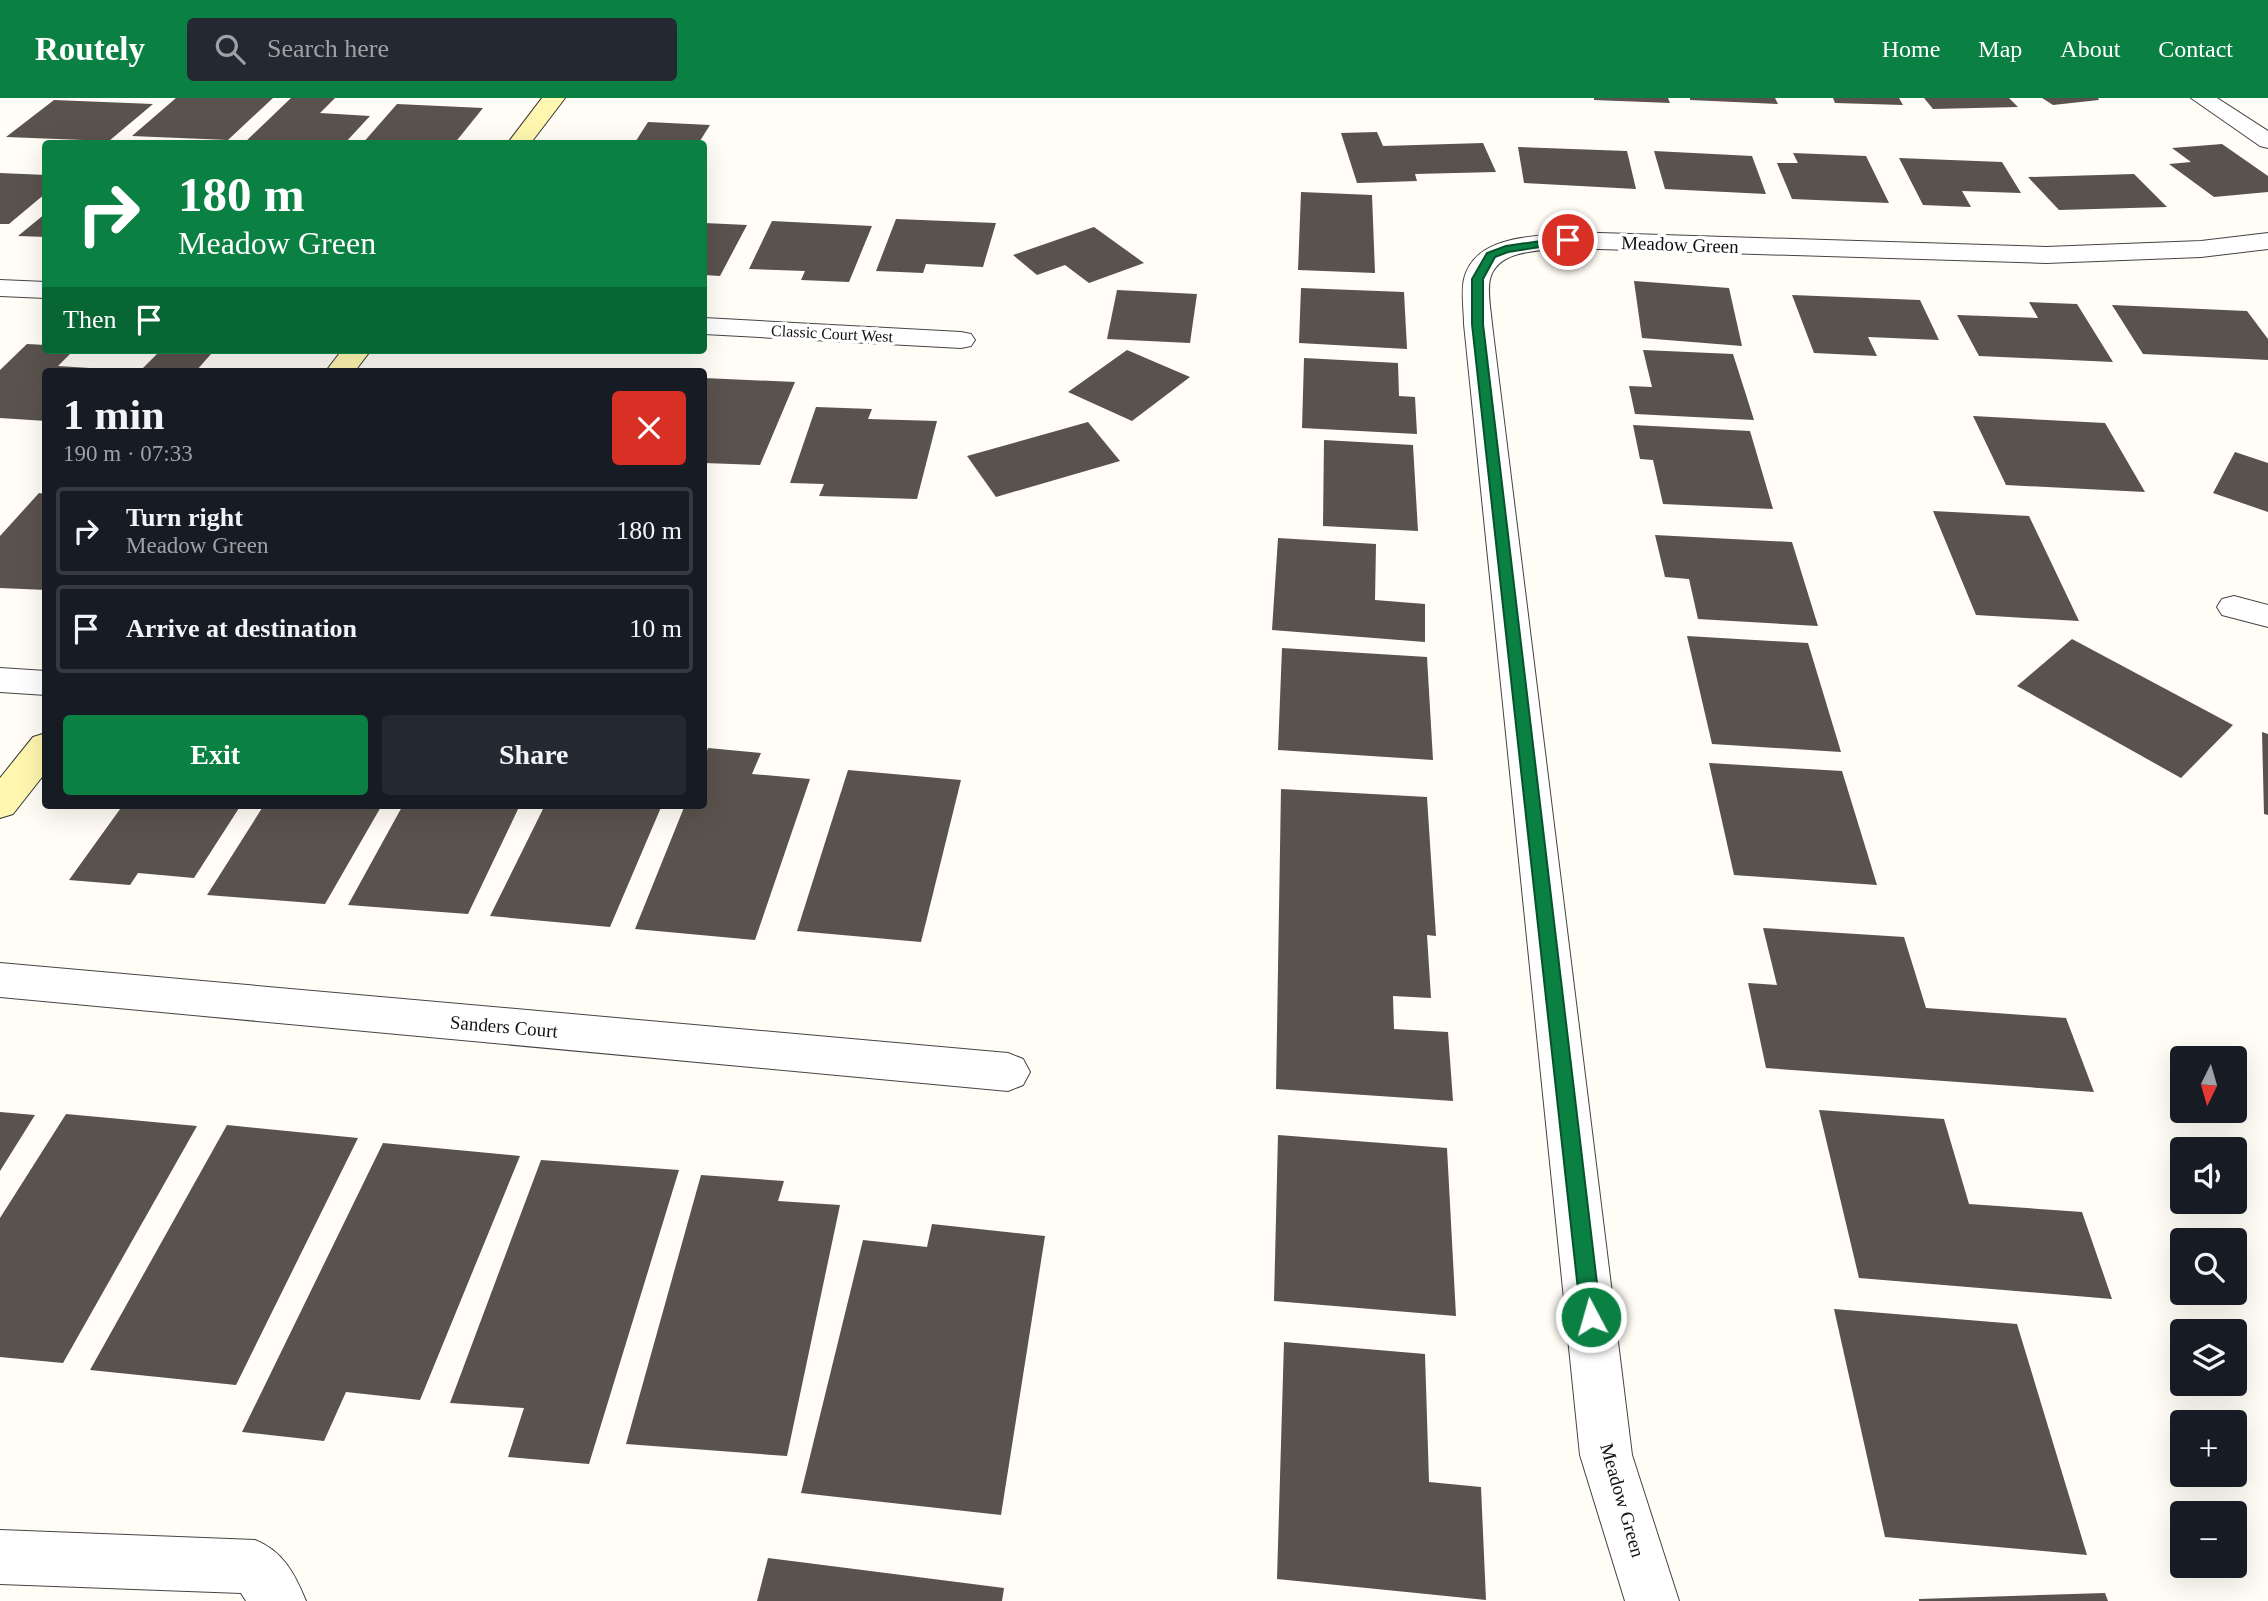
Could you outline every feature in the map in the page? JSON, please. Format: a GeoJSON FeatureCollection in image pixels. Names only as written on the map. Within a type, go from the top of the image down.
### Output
{"type":"FeatureCollection","features":[{"type":"Feature","properties":{"kind":"main road"},"geometry":{"type":"LineString","coordinates":[[521,140],[554,98]]}},
{"type":"Feature","properties":{"kind":"main road"},"geometry":{"type":"LineString","coordinates":[[342,368],[354,354]]}},
{"type":"Feature","properties":{"kind":"main road"},"geometry":{"type":"LineString","coordinates":[[0,804],[42,751]]}},
{"type":"Feature","properties":{"kind":"street"},"geometry":{"type":"LineString","coordinates":[[2202,98],[2268,141]]}},
{"type":"Feature","properties":{"kind":"street","name":"Meadow Green"},"geometry":{"type":"LineString","coordinates":[[1652,1601],[1606,1455],[1478,324],[1478,279],[1491,255],[1506,249],[1568,240],[2046,255],[2201,249],[2268,241]]}},
{"type":"Feature","properties":{"kind":"street"},"geometry":{"type":"LineString","coordinates":[[0,288],[42,290]]}},
{"type":"Feature","properties":{"kind":"street","name":"Classic Court West"},"geometry":{"type":"LineString","coordinates":[[707,326],[961,340]]}},
{"type":"Feature","properties":{"kind":"street"},"geometry":{"type":"LineString","coordinates":[[2234,607],[2268,616]]}},
{"type":"Feature","properties":{"kind":"street"},"geometry":{"type":"LineString","coordinates":[[0,680],[42,683]]}},
{"type":"Feature","properties":{"kind":"street","name":"Sanders Court"},"geometry":{"type":"LineString","coordinates":[[0,980],[1008,1072]]}},
{"type":"Feature","properties":{"kind":"street"},"geometry":{"type":"LineString","coordinates":[[0,1557],[256,1566],[279,1601]]}},
{"type":"Feature","properties":{"kind":"building"},"geometry":{"type":"Polygon","coordinates":[[[176,98],[273,98],[228,140],[132,136],[176,98]]]}},
{"type":"Feature","properties":{"kind":"building"},"geometry":{"type":"Polygon","coordinates":[[[291,98],[335,98],[320,113],[370,116],[348,140],[247,140],[291,98]]]}},
{"type":"Feature","properties":{"kind":"building"},"geometry":{"type":"Polygon","coordinates":[[[1668,98],[1670,103],[1594,100],[1668,98]]]}},
{"type":"Feature","properties":{"kind":"building"},"geometry":{"type":"Polygon","coordinates":[[[1775,98],[1778,104],[1690,100],[1775,98]]]}},
{"type":"Feature","properties":{"kind":"building"},"geometry":{"type":"Polygon","coordinates":[[[1833,98],[1899,98],[1903,105],[1835,103],[1833,98]]]}},
{"type":"Feature","properties":{"kind":"building"},"geometry":{"type":"Polygon","coordinates":[[[1924,98],[2009,98],[2018,107],[1933,109],[1924,98]]]}},
{"type":"Feature","properties":{"kind":"building"},"geometry":{"type":"Polygon","coordinates":[[[2042,98],[2098,98],[2099,100],[2053,105],[2042,98]]]}},
{"type":"Feature","properties":{"kind":"building"},"geometry":{"type":"Polygon","coordinates":[[[54,100],[153,104],[110,140],[6,137],[54,100]]]}},
{"type":"Feature","properties":{"kind":"building"},"geometry":{"type":"Polygon","coordinates":[[[397,104],[483,108],[457,140],[366,140],[397,104]]]}},
{"type":"Feature","properties":{"kind":"building"},"geometry":{"type":"Polygon","coordinates":[[[648,122],[710,125],[701,140],[637,140],[648,122]]]}},
{"type":"Feature","properties":{"kind":"building"},"geometry":{"type":"Polygon","coordinates":[[[1377,132],[1383,146],[1483,143],[1496,172],[1415,174],[1417,181],[1357,183],[1341,133],[1377,132]]]}},
{"type":"Feature","properties":{"kind":"building"},"geometry":{"type":"Polygon","coordinates":[[[2222,144],[2268,176],[2268,192],[2214,197],[2169,164],[2191,162],[2172,148],[2222,144]]]}},
{"type":"Feature","properties":{"kind":"building"},"geometry":{"type":"Polygon","coordinates":[[[1518,147],[1627,151],[1636,189],[1524,183],[1518,147]]]}},
{"type":"Feature","properties":{"kind":"building"},"geometry":{"type":"Polygon","coordinates":[[[1654,151],[1752,156],[1766,194],[1665,189],[1654,151]]]}},
{"type":"Feature","properties":{"kind":"building"},"geometry":{"type":"Polygon","coordinates":[[[1793,153],[1866,156],[1889,203],[1792,199],[1777,163],[1798,163],[1793,153]]]}},
{"type":"Feature","properties":{"kind":"building"},"geometry":{"type":"Polygon","coordinates":[[[1899,158],[2002,162],[2021,193],[1962,191],[1971,207],[1923,205],[1899,158]]]}},
{"type":"Feature","properties":{"kind":"building"},"geometry":{"type":"Polygon","coordinates":[[[0,173],[42,175],[42,196],[9,224],[0,224],[0,173]]]}},
{"type":"Feature","properties":{"kind":"building"},"geometry":{"type":"Polygon","coordinates":[[[2134,174],[2167,207],[2059,210],[2028,177],[2134,174]]]}},
{"type":"Feature","properties":{"kind":"building"},"geometry":{"type":"Polygon","coordinates":[[[1301,192],[1372,195],[1375,273],[1298,270],[1301,192]]]}},
{"type":"Feature","properties":{"kind":"building"},"geometry":{"type":"Polygon","coordinates":[[[42,216],[42,237],[18,236],[42,216]]]}},
{"type":"Feature","properties":{"kind":"building"},"geometry":{"type":"Polygon","coordinates":[[[896,219],[996,223],[983,267],[926,264],[923,273],[876,271],[896,219]]]}},
{"type":"Feature","properties":{"kind":"building"},"geometry":{"type":"Polygon","coordinates":[[[772,221],[872,226],[849,282],[801,280],[805,271],[749,269],[772,221]]]}},
{"type":"Feature","properties":{"kind":"building"},"geometry":{"type":"Polygon","coordinates":[[[707,223],[747,225],[720,276],[707,275],[707,223]]]}},
{"type":"Feature","properties":{"kind":"building"},"geometry":{"type":"Polygon","coordinates":[[[1094,227],[1144,263],[1089,283],[1065,265],[1037,275],[1013,255],[1094,227]]]}},
{"type":"Feature","properties":{"kind":"building"},"geometry":{"type":"Polygon","coordinates":[[[1634,281],[1729,288],[1742,346],[1642,338],[1634,281]]]}},
{"type":"Feature","properties":{"kind":"building"},"geometry":{"type":"Polygon","coordinates":[[[1301,288],[1404,292],[1407,349],[1299,343],[1301,288]]]}},
{"type":"Feature","properties":{"kind":"building"},"geometry":{"type":"Polygon","coordinates":[[[1117,290],[1197,294],[1190,343],[1107,339],[1117,290]]]}},
{"type":"Feature","properties":{"kind":"building"},"geometry":{"type":"Polygon","coordinates":[[[1792,295],[1920,300],[1939,340],[1868,337],[1877,356],[1814,353],[1792,295]]]}},
{"type":"Feature","properties":{"kind":"building"},"geometry":{"type":"Polygon","coordinates":[[[2029,302],[2077,304],[2113,362],[1979,356],[1957,315],[2038,318],[2029,302]]]}},
{"type":"Feature","properties":{"kind":"building"},"geometry":{"type":"Polygon","coordinates":[[[2112,305],[2247,311],[2268,339],[2268,360],[2143,354],[2112,305]]]}},
{"type":"Feature","properties":{"kind":"building"},"geometry":{"type":"Polygon","coordinates":[[[27,344],[42,345],[42,354],[70,354],[58,366],[90,368],[42,368],[42,421],[0,418],[0,370],[27,344]]]}},
{"type":"Feature","properties":{"kind":"building"},"geometry":{"type":"Polygon","coordinates":[[[1127,350],[1190,377],[1132,421],[1068,392],[1127,350]]]}},
{"type":"Feature","properties":{"kind":"building"},"geometry":{"type":"Polygon","coordinates":[[[1643,350],[1733,354],[1754,420],[1635,414],[1629,386],[1652,387],[1643,350]]]}},
{"type":"Feature","properties":{"kind":"building"},"geometry":{"type":"Polygon","coordinates":[[[157,354],[211,354],[199,368],[143,368],[157,354]]]}},
{"type":"Feature","properties":{"kind":"building"},"geometry":{"type":"Polygon","coordinates":[[[1304,358],[1398,363],[1399,396],[1415,397],[1417,434],[1302,428],[1304,358]]]}},
{"type":"Feature","properties":{"kind":"building"},"geometry":{"type":"Polygon","coordinates":[[[707,378],[795,382],[760,465],[707,463],[707,378]]]}},
{"type":"Feature","properties":{"kind":"building"},"geometry":{"type":"Polygon","coordinates":[[[816,407],[872,409],[868,419],[937,421],[917,499],[819,496],[824,484],[790,483],[816,407]]]}},
{"type":"Feature","properties":{"kind":"building"},"geometry":{"type":"Polygon","coordinates":[[[1973,416],[2105,423],[2145,492],[2006,485],[1973,416]]]}},
{"type":"Feature","properties":{"kind":"building"},"geometry":{"type":"Polygon","coordinates":[[[1088,422],[1120,461],[996,497],[967,456],[1088,422]]]}},
{"type":"Feature","properties":{"kind":"building"},"geometry":{"type":"Polygon","coordinates":[[[1633,425],[1750,431],[1773,509],[1663,504],[1653,460],[1640,459],[1633,425]]]}},
{"type":"Feature","properties":{"kind":"building"},"geometry":{"type":"Polygon","coordinates":[[[1324,440],[1413,445],[1418,531],[1323,526],[1324,440]]]}},
{"type":"Feature","properties":{"kind":"building"},"geometry":{"type":"Polygon","coordinates":[[[2235,452],[2268,463],[2268,512],[2213,493],[2235,452]]]}},
{"type":"Feature","properties":{"kind":"building"},"geometry":{"type":"Polygon","coordinates":[[[39,493],[42,493],[42,590],[0,588],[0,536],[39,493]]]}},
{"type":"Feature","properties":{"kind":"building"},"geometry":{"type":"Polygon","coordinates":[[[1933,511],[2029,516],[2079,621],[1976,615],[1933,511]]]}},
{"type":"Feature","properties":{"kind":"building"},"geometry":{"type":"Polygon","coordinates":[[[1655,535],[1792,542],[1818,626],[1698,619],[1689,579],[1665,577],[1655,535]]]}},
{"type":"Feature","properties":{"kind":"building"},"geometry":{"type":"Polygon","coordinates":[[[1278,538],[1376,544],[1375,600],[1425,604],[1425,642],[1272,630],[1278,538]]]}},
{"type":"Feature","properties":{"kind":"building"},"geometry":{"type":"Polygon","coordinates":[[[1687,636],[1808,643],[1841,752],[1712,744],[1687,636]]]}},
{"type":"Feature","properties":{"kind":"building"},"geometry":{"type":"Polygon","coordinates":[[[2072,639],[2233,725],[2181,778],[2017,686],[2072,639]]]}},
{"type":"Feature","properties":{"kind":"building"},"geometry":{"type":"Polygon","coordinates":[[[1282,648],[1427,657],[1433,760],[1278,750],[1282,648]]]}},
{"type":"Feature","properties":{"kind":"building"},"geometry":{"type":"Polygon","coordinates":[[[2262,732],[2268,734],[2268,815],[2264,814],[2262,732]]]}},
{"type":"Feature","properties":{"kind":"building"},"geometry":{"type":"Polygon","coordinates":[[[708,748],[761,753],[752,774],[810,779],[755,940],[635,929],[683,809],[707,809],[708,748]]]}},
{"type":"Feature","properties":{"kind":"building"},"geometry":{"type":"Polygon","coordinates":[[[1709,763],[1842,771],[1877,885],[1734,875],[1709,763]]]}},
{"type":"Feature","properties":{"kind":"building"},"geometry":{"type":"Polygon","coordinates":[[[848,770],[961,780],[921,942],[797,931],[848,770]]]}},
{"type":"Feature","properties":{"kind":"building"},"geometry":{"type":"Polygon","coordinates":[[[1281,789],[1427,797],[1436,936],[1427,935],[1431,998],[1393,996],[1394,1029],[1448,1032],[1453,1101],[1276,1089],[1281,789]]]}},
{"type":"Feature","properties":{"kind":"building"},"geometry":{"type":"Polygon","coordinates":[[[120,809],[238,809],[194,878],[138,873],[130,885],[69,880],[120,809]]]}},
{"type":"Feature","properties":{"kind":"building"},"geometry":{"type":"Polygon","coordinates":[[[261,809],[380,809],[325,904],[207,895],[261,809]]]}},
{"type":"Feature","properties":{"kind":"building"},"geometry":{"type":"Polygon","coordinates":[[[401,809],[518,809],[468,914],[348,905],[401,809]]]}},
{"type":"Feature","properties":{"kind":"building"},"geometry":{"type":"Polygon","coordinates":[[[543,809],[660,809],[610,927],[490,916],[543,809]]]}},
{"type":"Feature","properties":{"kind":"building"},"geometry":{"type":"Polygon","coordinates":[[[1763,928],[1904,937],[1926,1008],[2066,1018],[2094,1092],[1766,1068],[1748,983],[1777,985],[1763,928]]]}},
{"type":"Feature","properties":{"kind":"building"},"geometry":{"type":"Polygon","coordinates":[[[1819,1110],[1944,1119],[1969,1204],[2082,1212],[2112,1299],[1859,1278],[1819,1110]]]}},
{"type":"Feature","properties":{"kind":"building"},"geometry":{"type":"Polygon","coordinates":[[[0,1112],[35,1115],[0,1171],[0,1112]]]}},
{"type":"Feature","properties":{"kind":"building"},"geometry":{"type":"Polygon","coordinates":[[[66,1114],[197,1126],[63,1363],[0,1357],[0,1218],[66,1114]]]}},
{"type":"Feature","properties":{"kind":"building"},"geometry":{"type":"Polygon","coordinates":[[[227,1125],[358,1138],[236,1385],[90,1370],[227,1125]]]}},
{"type":"Feature","properties":{"kind":"building"},"geometry":{"type":"Polygon","coordinates":[[[1278,1135],[1447,1148],[1456,1316],[1274,1301],[1278,1135]]]}},
{"type":"Feature","properties":{"kind":"building"},"geometry":{"type":"Polygon","coordinates":[[[383,1143],[520,1156],[420,1400],[346,1392],[324,1441],[242,1432],[383,1143]]]}},
{"type":"Feature","properties":{"kind":"building"},"geometry":{"type":"Polygon","coordinates":[[[541,1160],[679,1170],[589,1464],[508,1457],[524,1408],[450,1403],[541,1160]]]}},
{"type":"Feature","properties":{"kind":"building"},"geometry":{"type":"Polygon","coordinates":[[[701,1175],[784,1181],[778,1201],[840,1205],[787,1456],[626,1444],[701,1175]]]}},
{"type":"Feature","properties":{"kind":"building"},"geometry":{"type":"Polygon","coordinates":[[[932,1224],[1045,1236],[1001,1515],[801,1493],[863,1240],[927,1247],[932,1224]]]}},
{"type":"Feature","properties":{"kind":"building"},"geometry":{"type":"Polygon","coordinates":[[[1834,1309],[2017,1324],[2087,1555],[1885,1537],[1834,1309]]]}},
{"type":"Feature","properties":{"kind":"building"},"geometry":{"type":"Polygon","coordinates":[[[1284,1342],[1425,1354],[1429,1482],[1481,1487],[1486,1600],[1277,1579],[1284,1342]]]}},
{"type":"Feature","properties":{"kind":"building"},"geometry":{"type":"Polygon","coordinates":[[[768,1558],[1004,1588],[1002,1601],[757,1601],[768,1558]]]}},
{"type":"Feature","properties":{"kind":"building"},"geometry":{"type":"Polygon","coordinates":[[[2105,1593],[2108,1601],[1919,1601],[1919,1599],[2105,1593]]]}},
{"type":"Feature","properties":{"kind":"route"},"geometry":{"type":"LineString","coordinates":[[1568,240],[1506,249],[1491,255],[1478,279],[1478,324],[1591,1317]]}}]}
